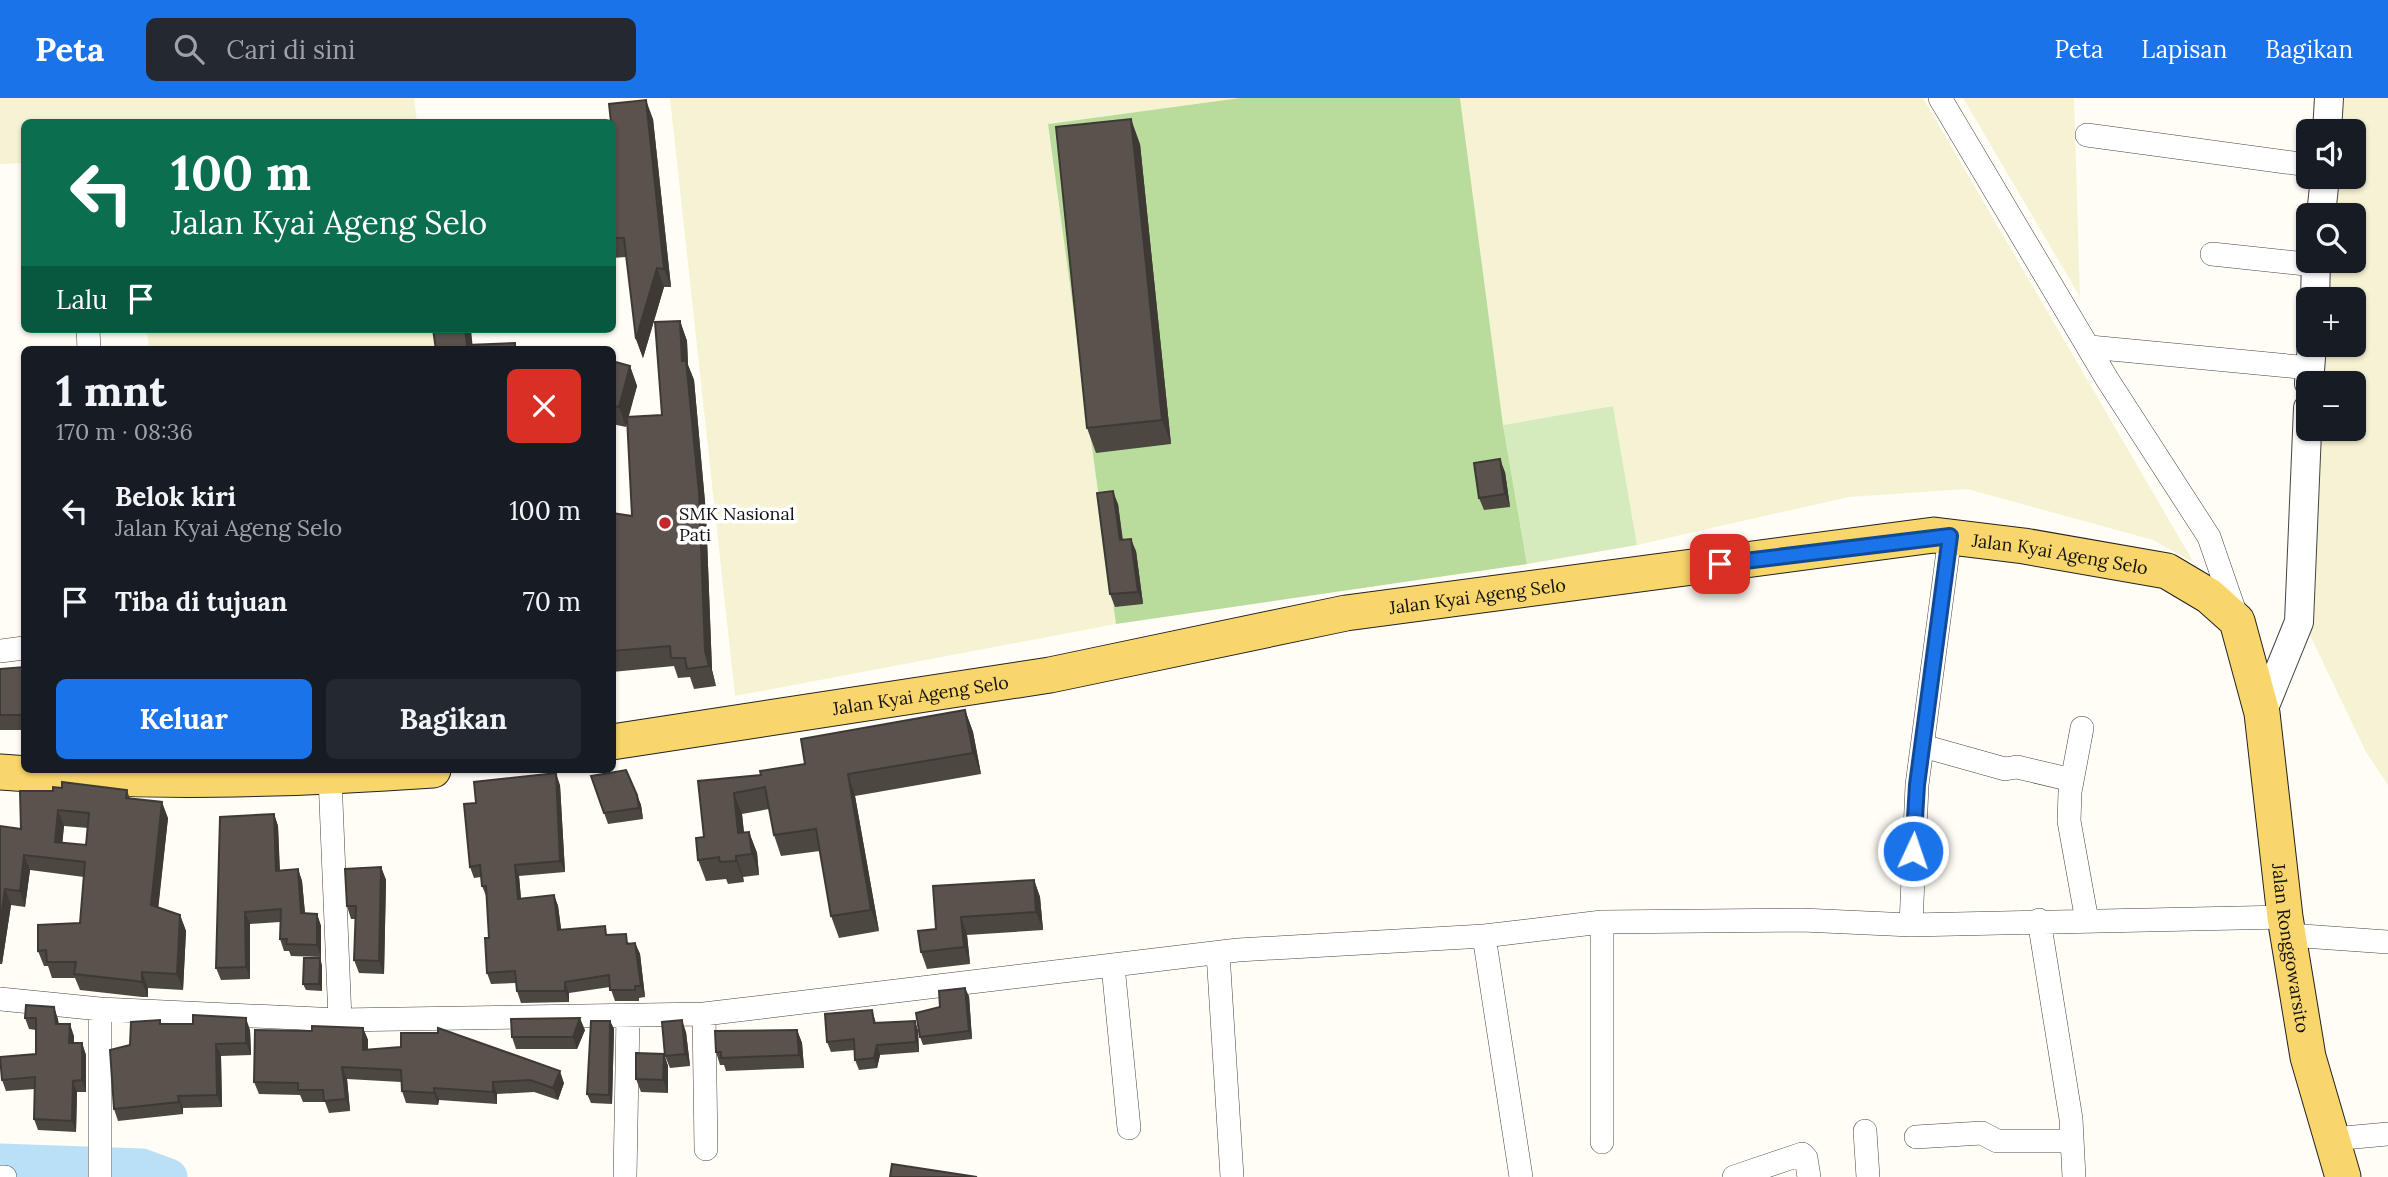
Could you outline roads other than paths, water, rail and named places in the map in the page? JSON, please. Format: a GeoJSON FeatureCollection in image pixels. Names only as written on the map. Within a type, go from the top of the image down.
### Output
{"type":"FeatureCollection","features":[{"type":"Feature","properties":{"kind":"main road","name":"Jalan Kyai Ageng Selo"},"geometry":{"type":"LineString","coordinates":[[616,740],[1050,675],[1346,613],[1950,536],[2167,571],[2208,596],[2237,621]]}},
{"type":"Feature","properties":{"kind":"main road"},"geometry":{"type":"LineString","coordinates":[[2237,621],[2262,713]]}},
{"type":"Feature","properties":{"kind":"main road","name":"Jalan Ronggowarsito"},"geometry":{"type":"LineString","coordinates":[[2262,713],[2287,926],[2308,1057],[2343,1177]]}},
{"type":"Feature","properties":{"kind":"main road"},"geometry":{"type":"LineString","coordinates":[[0,772],[21,772]]}},
{"type":"Feature","properties":{"kind":"main road"},"geometry":{"type":"LineString","coordinates":[[50,773],[330,777],[389,773]]}},
{"type":"Feature","properties":{"kind":"street"},"geometry":{"type":"LineString","coordinates":[[1940,98],[2090,347],[2209,537],[2237,621]]}},
{"type":"Feature","properties":{"kind":"street"},"geometry":{"type":"LineString","coordinates":[[2328,119],[2329,98]]}},
{"type":"Feature","properties":{"kind":"street"},"geometry":{"type":"LineString","coordinates":[[2087,135],[2296,162]]}},
{"type":"Feature","properties":{"kind":"street"},"geometry":{"type":"LineString","coordinates":[[2212,254],[2296,261]]}},
{"type":"Feature","properties":{"kind":"street"},"geometry":{"type":"LineString","coordinates":[[2090,347],[2311,365]]}},
{"type":"Feature","properties":{"kind":"street"},"geometry":{"type":"LineString","coordinates":[[2262,713],[2299,622],[2307,441]]}},
{"type":"Feature","properties":{"kind":"street"},"geometry":{"type":"LineString","coordinates":[[1911,925],[1913,827],[1950,536]]}},
{"type":"Feature","properties":{"kind":"street"},"geometry":{"type":"LineString","coordinates":[[0,651],[21,648]]}},
{"type":"Feature","properties":{"kind":"street"},"geometry":{"type":"LineString","coordinates":[[2082,728],[2072,780],[2070,828],[2087,920]]}},
{"type":"Feature","properties":{"kind":"street"},"geometry":{"type":"LineString","coordinates":[[1923,746],[2005,769],[2017,767],[2072,780]]}},
{"type":"Feature","properties":{"kind":"street"},"geometry":{"type":"LineString","coordinates":[[330,777],[340,1020]]}},
{"type":"Feature","properties":{"kind":"street"},"geometry":{"type":"LineString","coordinates":[[0,999],[100,1009],[340,1020],[704,1014],[1217,953],[1484,936],[1602,922],[1802,920],[1911,925],[2087,920],[2287,926],[2388,942]]}},
{"type":"Feature","properties":{"kind":"street"},"geometry":{"type":"LineString","coordinates":[[2039,920],[2072,1141],[2074,1177]]}},
{"type":"Feature","properties":{"kind":"street"},"geometry":{"type":"LineString","coordinates":[[1602,922],[1602,1142]]}},
{"type":"Feature","properties":{"kind":"street"},"geometry":{"type":"LineString","coordinates":[[1484,936],[1520,1172]]}},
{"type":"Feature","properties":{"kind":"street"},"geometry":{"type":"LineString","coordinates":[[1217,953],[1232,1177]]}},
{"type":"Feature","properties":{"kind":"street"},"geometry":{"type":"LineString","coordinates":[[1113,966],[1129,1128]]}},
{"type":"Feature","properties":{"kind":"street"},"geometry":{"type":"LineString","coordinates":[[100,1009],[100,1177]]}},
{"type":"Feature","properties":{"kind":"street"},"geometry":{"type":"LineString","coordinates":[[704,1014],[706,1149]]}},
{"type":"Feature","properties":{"kind":"street"},"geometry":{"type":"LineString","coordinates":[[625,1177],[628,1015]]}},
{"type":"Feature","properties":{"kind":"street"},"geometry":{"type":"LineString","coordinates":[[1865,1131],[1868,1177]]}},
{"type":"Feature","properties":{"kind":"street"},"geometry":{"type":"LineString","coordinates":[[1916,1137],[1982,1133],[1997,1141],[2072,1141]]}},
{"type":"Feature","properties":{"kind":"street"},"geometry":{"type":"LineString","coordinates":[[2333,1139],[2388,1134]]}},
{"type":"Feature","properties":{"kind":"street"},"geometry":{"type":"LineString","coordinates":[[1734,1177],[1802,1154],[1806,1158],[1809,1177]]}},
{"type":"Feature","properties":{"kind":"street"},"geometry":{"type":"LineString","coordinates":[[0,1177],[5,1177]]}},
{"type":"Feature","properties":{"kind":"waterway"},"geometry":{"type":"LineString","coordinates":[[0,1162],[142,1167],[169,1177]]}},
{"type":"Feature","properties":{"kind":"place","name":"SMK Nasional Pati"},"geometry":{"type":"Point","coordinates":[665,523]}}]}
